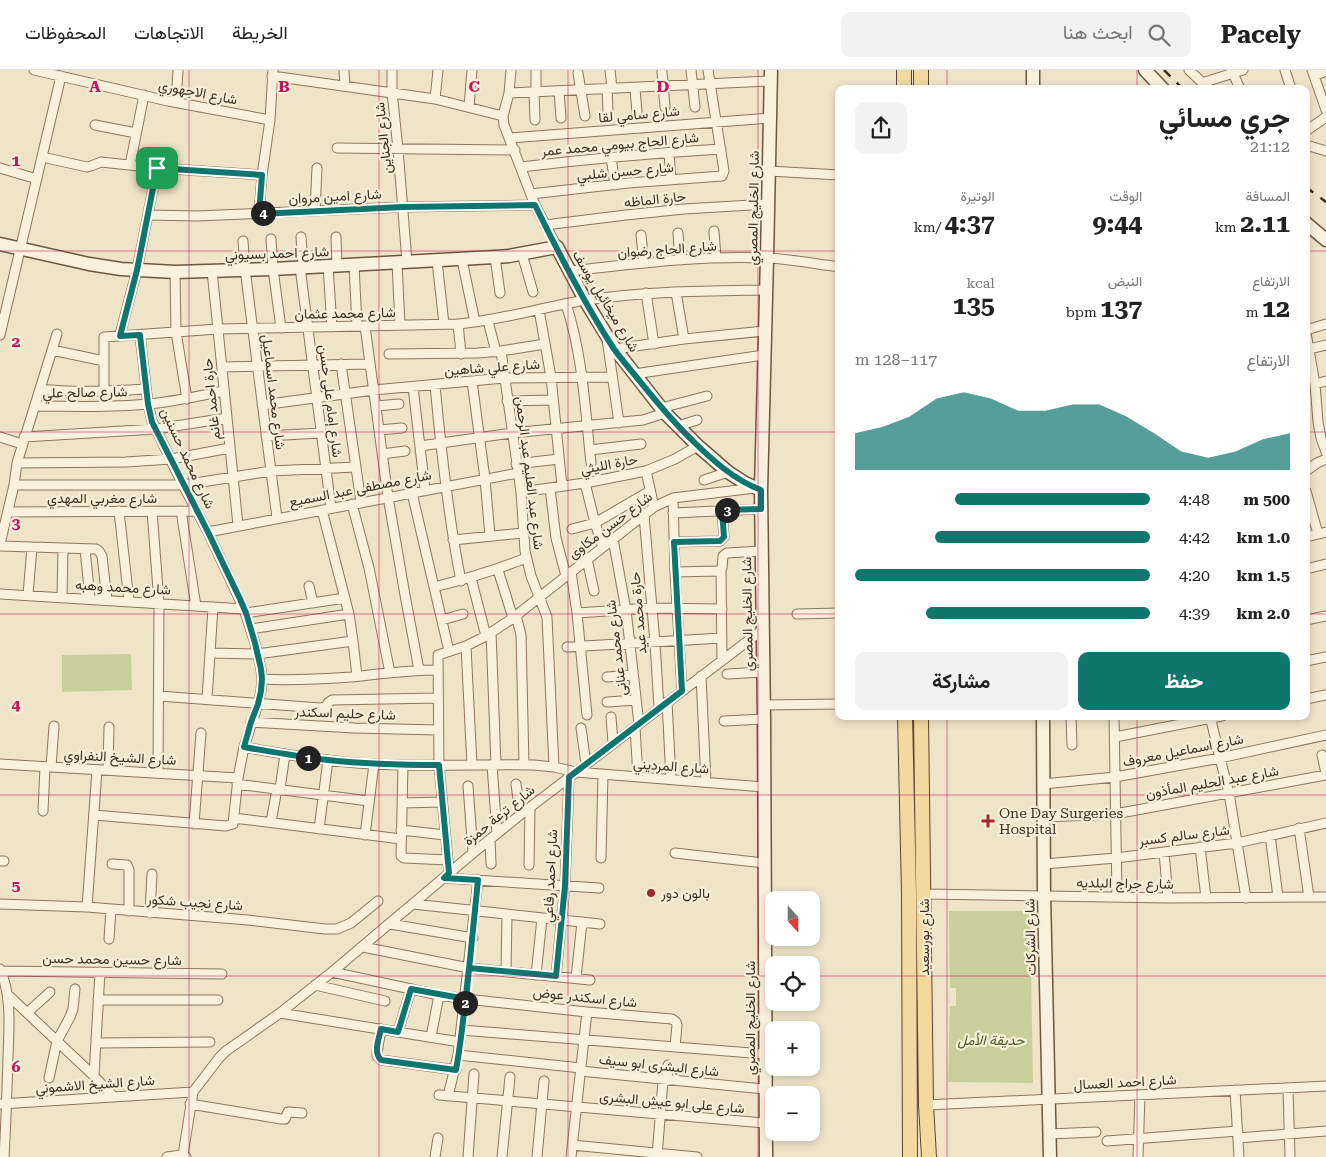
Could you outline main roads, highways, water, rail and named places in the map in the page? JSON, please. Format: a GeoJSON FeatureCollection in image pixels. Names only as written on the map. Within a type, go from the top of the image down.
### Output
{"type":"FeatureCollection","features":[{"type":"Feature","properties":{"kind":"main road"},"geometry":{"type":"LineString","coordinates":[[904,70],[904,85]]}},
{"type":"Feature","properties":{"kind":"main road"},"geometry":{"type":"LineString","coordinates":[[921,70],[921,85]]}},
{"type":"Feature","properties":{"kind":"main road","name":"شارع بورسعيد"},"geometry":{"type":"LineString","coordinates":[[904,720],[910,894],[910,1157]]}},
{"type":"Feature","properties":{"kind":"main road","name":"شارع بورسعيد"},"geometry":{"type":"LineString","coordinates":[[921,720],[926,1105],[929,1157]]}},
{"type":"Feature","properties":{"kind":"railway"},"geometry":{"type":"LineString","coordinates":[[1164,70],[1179,85]]}},
{"type":"Feature","properties":{"kind":"railway"},"geometry":{"type":"LineString","coordinates":[[1310,190],[1326,202]]}},
{"type":"Feature","properties":{"kind":"place","name":"One Day Surgeries Hospital"},"geometry":{"type":"Point","coordinates":[988,821]}},
{"type":"Feature","properties":{"kind":"place","name":"بالون دور"},"geometry":{"type":"Point","coordinates":[651,893]}},
{"type":"Feature","properties":{"kind":"park label","name":"حديقة الأمل"},"geometry":{"type":"Point","coordinates":[991,1040]}}]}
